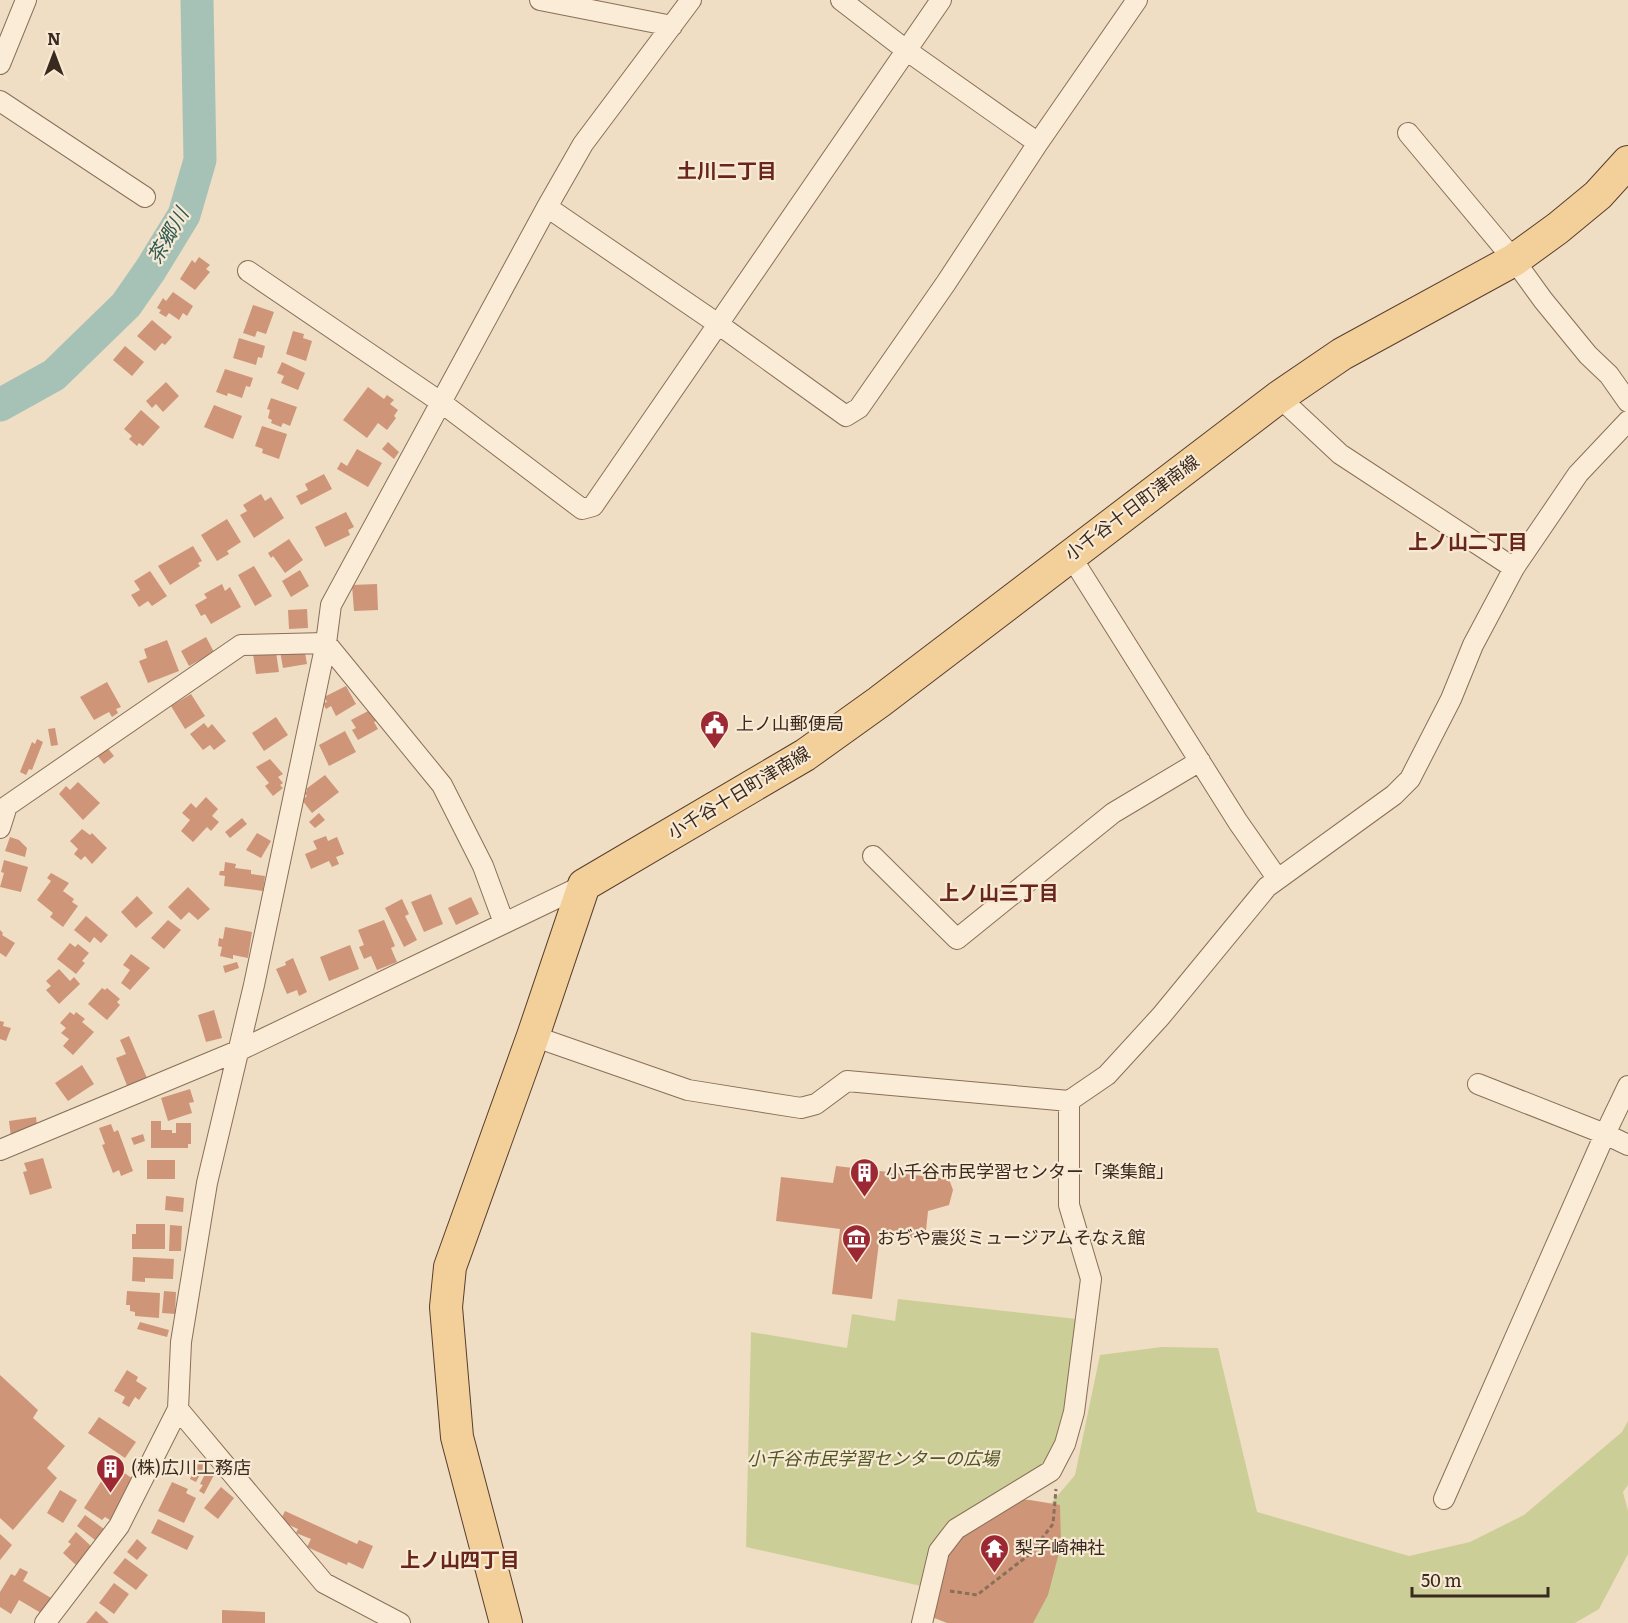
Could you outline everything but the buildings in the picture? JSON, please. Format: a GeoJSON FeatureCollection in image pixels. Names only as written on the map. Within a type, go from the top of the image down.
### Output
{"type":"FeatureCollection","features":[{"type":"Feature","properties":{"kind":"main road","name":"小千谷十日町津南線"},"geometry":{"type":"LineString","coordinates":[[584,885],[805,755],[879,702],[1280,396],[1342,354],[1514,260],[1598,195],[1628,162]]}},
{"type":"Feature","properties":{"kind":"main road"},"geometry":{"type":"LineString","coordinates":[[506,1623],[457,1437],[446,1307],[450,1267],[533,1036],[584,885]]}},
{"type":"Feature","properties":{"kind":"street"},"geometry":{"type":"LineString","coordinates":[[0,64],[26,0]]}},
{"type":"Feature","properties":{"kind":"street"},"geometry":{"type":"LineString","coordinates":[[540,0],[672,26]]}},
{"type":"Feature","properties":{"kind":"street"},"geometry":{"type":"LineString","coordinates":[[45,1623],[119,1526],[178,1409],[182,1342],[207,1183],[240,1050],[326,643],[331,605],[583,144],[691,0]]}},
{"type":"Feature","properties":{"kind":"street"},"geometry":{"type":"LineString","coordinates":[[841,0],[906,50],[1038,143]]}},
{"type":"Feature","properties":{"kind":"street"},"geometry":{"type":"LineString","coordinates":[[248,271],[442,403],[582,509],[593,506],[941,0]]}},
{"type":"Feature","properties":{"kind":"street"},"geometry":{"type":"LineString","coordinates":[[547,207],[718,324],[846,416],[859,408],[1137,0]]}},
{"type":"Feature","properties":{"kind":"street"},"geometry":{"type":"LineString","coordinates":[[0,101],[145,197]]}},
{"type":"Feature","properties":{"kind":"street"},"geometry":{"type":"LineString","coordinates":[[1408,134],[1514,260],[1588,355],[1609,375],[1628,402]]}},
{"type":"Feature","properties":{"kind":"street"},"geometry":{"type":"LineString","coordinates":[[1280,396],[1340,454],[1514,568]]}},
{"type":"Feature","properties":{"kind":"street"},"geometry":{"type":"LineString","coordinates":[[533,1036],[688,1090],[801,1108],[816,1104],[847,1081],[1069,1101],[1107,1075],[1161,1016],[1267,886],[1394,795],[1410,779],[1451,699],[1473,645],[1514,568],[1578,474],[1628,422]]}},
{"type":"Feature","properties":{"kind":"street"},"geometry":{"type":"LineString","coordinates":[[1070,555],[1238,822],[1277,878]]}},
{"type":"Feature","properties":{"kind":"street"},"geometry":{"type":"LineString","coordinates":[[0,828],[7,806],[242,645],[326,643]]}},
{"type":"Feature","properties":{"kind":"street"},"geometry":{"type":"LineString","coordinates":[[326,643],[442,784],[483,866],[504,923]]}},
{"type":"Feature","properties":{"kind":"street"},"geometry":{"type":"LineString","coordinates":[[873,856],[957,939],[1113,813],[1200,761]]}},
{"type":"Feature","properties":{"kind":"street"},"geometry":{"type":"LineString","coordinates":[[0,1150],[240,1050],[584,885]]}},
{"type":"Feature","properties":{"kind":"street"},"geometry":{"type":"LineString","coordinates":[[1478,1084],[1605,1134],[1628,1146]]}},
{"type":"Feature","properties":{"kind":"street"},"geometry":{"type":"LineString","coordinates":[[1444,1499],[1628,1086]]}},
{"type":"Feature","properties":{"kind":"street"},"geometry":{"type":"LineString","coordinates":[[922,1623],[939,1551],[956,1529],[1051,1471],[1065,1444],[1074,1412],[1091,1280],[1069,1205],[1069,1101]]}},
{"type":"Feature","properties":{"kind":"street"},"geometry":{"type":"LineString","coordinates":[[178,1409],[324,1583],[400,1623]]}},
{"type":"Feature","properties":{"kind":"path"},"geometry":{"type":"LineString","coordinates":[[930,1588],[977,1595],[1030,1554],[1053,1524],[1060,1454]]}},
{"type":"Feature","properties":{"kind":"green space","name":"小千谷市民学習センターの広場"},"geometry":{"type":"Polygon","coordinates":[[[898,1299],[1086,1320],[1060,1454],[930,1588],[746,1547],[751,1332],[847,1348],[852,1314],[895,1321],[898,1299]]]}},
{"type":"Feature","properties":{"kind":"green space"},"geometry":{"type":"Polygon","coordinates":[[[1162,1347],[1218,1348],[1257,1512],[1409,1556],[1470,1542],[1524,1515],[1622,1432],[1628,1421],[1628,1485],[1623,1492],[1628,1511],[1628,1554],[1599,1609],[1575,1623],[950,1623],[1075,1475],[1100,1355],[1162,1347]]]}},
{"type":"Feature","properties":{"kind":"waterway","name":"茶郷川"},"geometry":{"type":"LineString","coordinates":[[0,405],[54,375],[126,305],[184,215],[200,160],[197,0]]}},
{"type":"Feature","properties":{"kind":"place","name":"上ノ山郵便局"},"geometry":{"type":"Point","coordinates":[715,750]}},
{"type":"Feature","properties":{"kind":"place","name":"小千谷市民学習センター「楽集館」"},"geometry":{"type":"Point","coordinates":[865,1198]}},
{"type":"Feature","properties":{"kind":"place","name":"おぢや震災ミュージアムそなえ館"},"geometry":{"type":"Point","coordinates":[856,1264]}},
{"type":"Feature","properties":{"kind":"place","name":"(株)広川工務店"},"geometry":{"type":"Point","coordinates":[110,1494]}},
{"type":"Feature","properties":{"kind":"place","name":"梨子崎神社"},"geometry":{"type":"Point","coordinates":[994,1574]}},
{"type":"Feature","properties":{"kind":"district","name":"土川二丁目"},"geometry":{"type":"Point","coordinates":[727,171]}},
{"type":"Feature","properties":{"kind":"district","name":"上ノ山二丁目"},"geometry":{"type":"Point","coordinates":[1468,542]}},
{"type":"Feature","properties":{"kind":"district","name":"上ノ山三丁目"},"geometry":{"type":"Point","coordinates":[999,893]}},
{"type":"Feature","properties":{"kind":"district","name":"上ノ山四丁目"},"geometry":{"type":"Point","coordinates":[460,1560]}}]}
